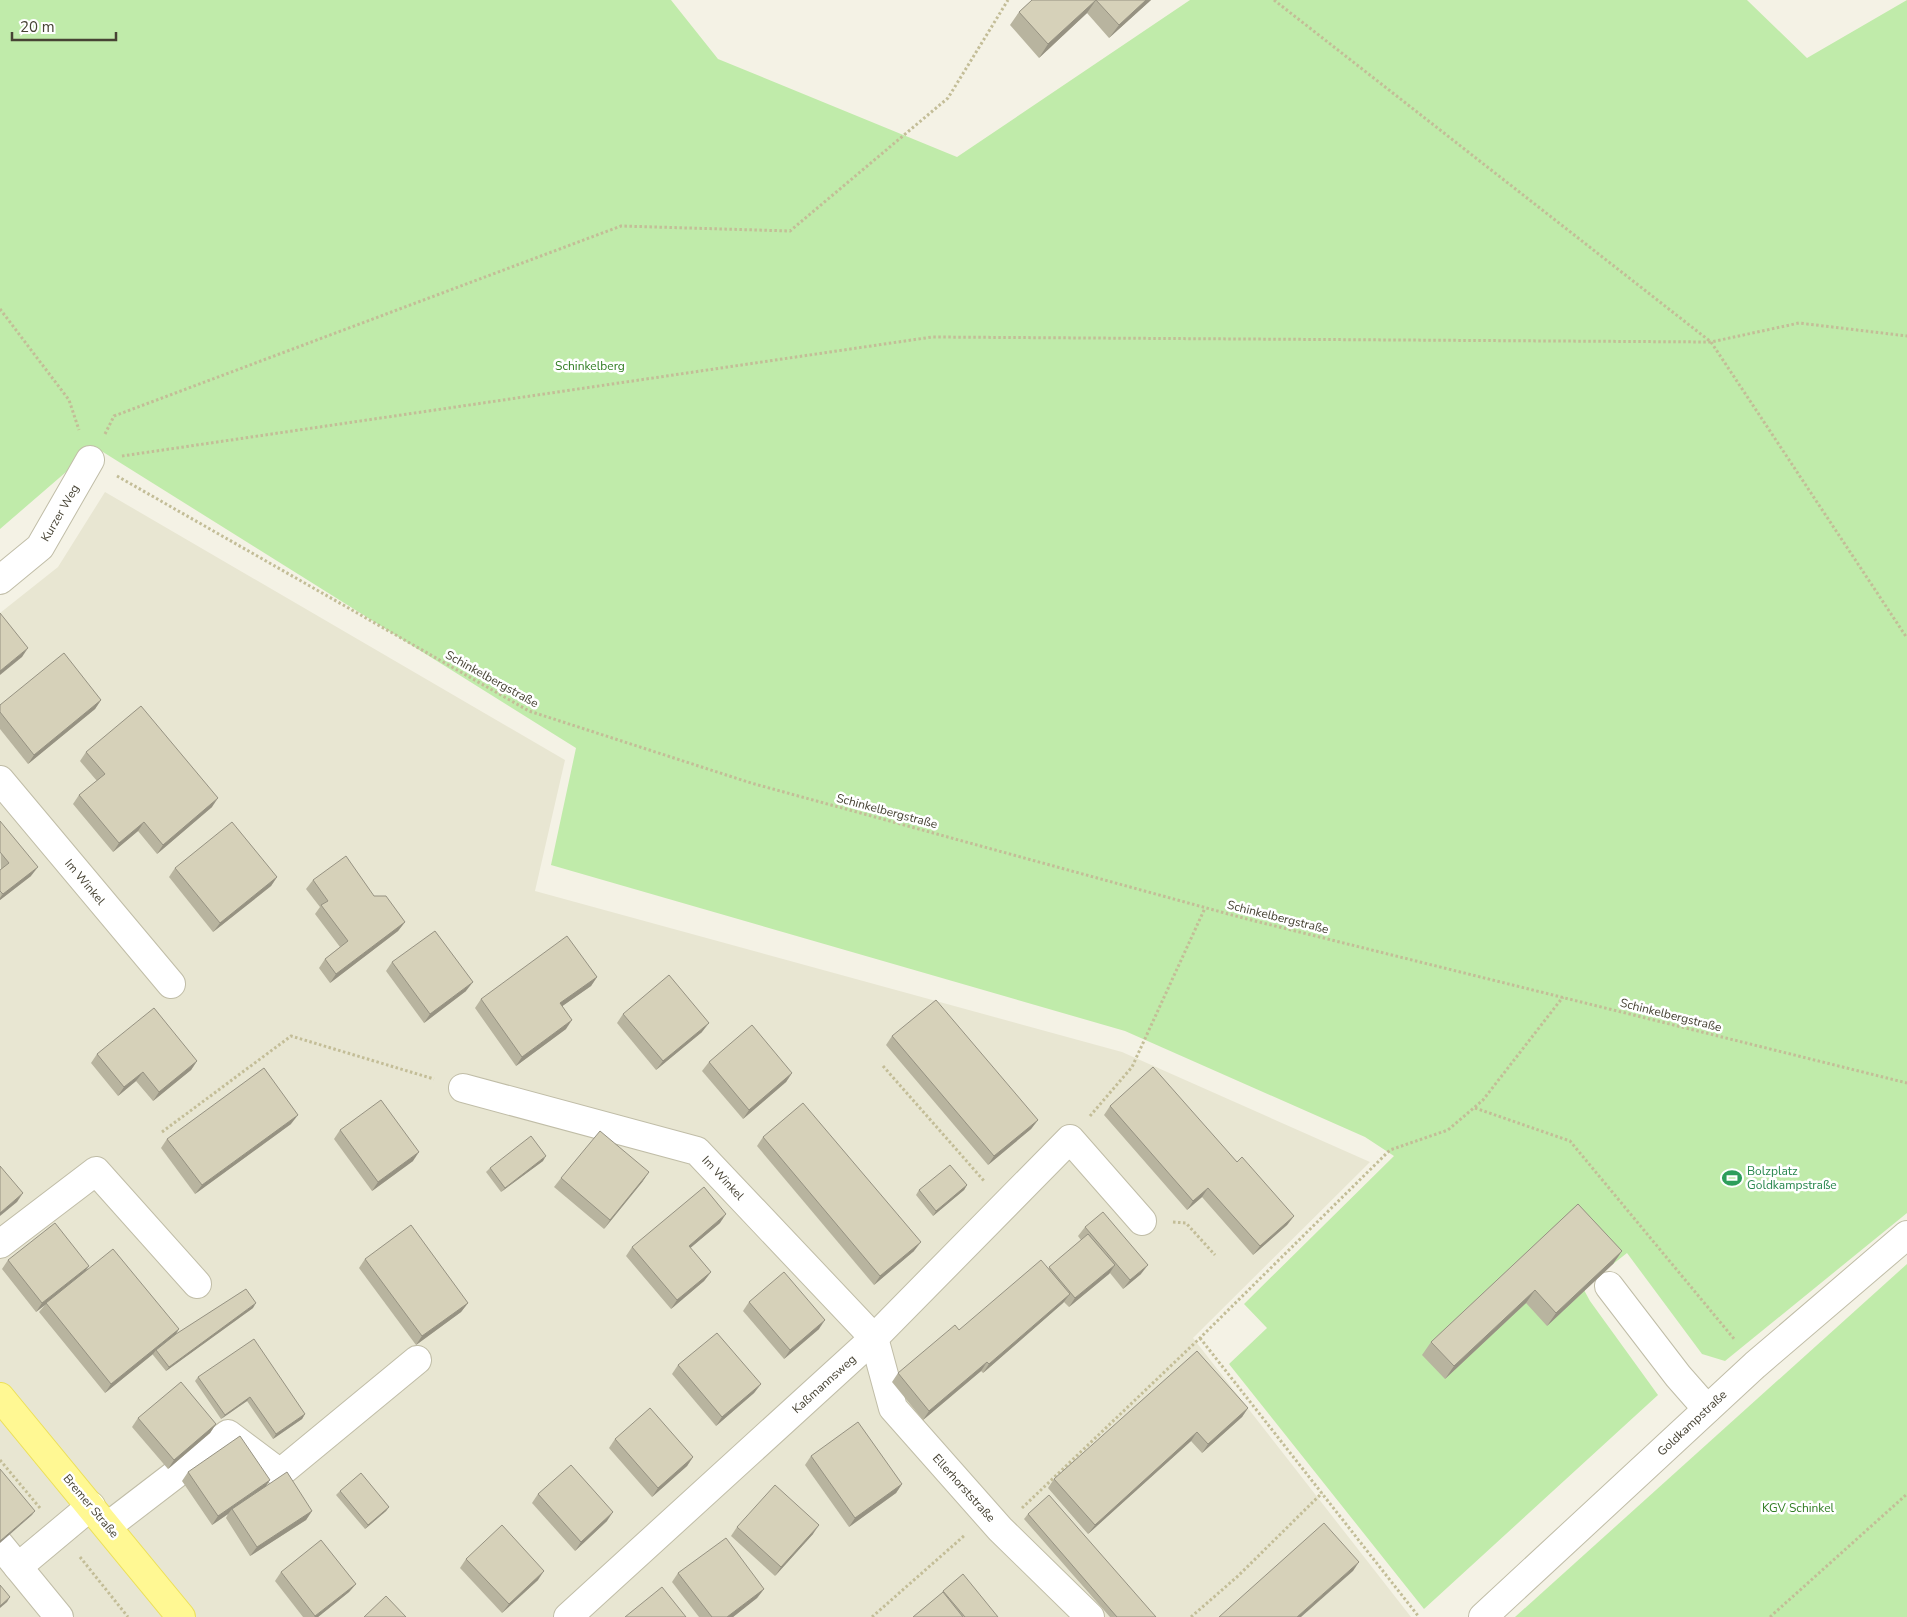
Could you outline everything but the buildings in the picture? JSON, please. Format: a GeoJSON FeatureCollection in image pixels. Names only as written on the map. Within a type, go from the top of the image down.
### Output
{"type":"FeatureCollection","features":[{"type":"Feature","properties":{"kind":"main road","name":"Bremer Straße"},"geometry":{"type":"LineString","coordinates":[[0,1396],[181,1617]]}},
{"type":"Feature","properties":{"kind":"street","name":"Kurzer Weg"},"geometry":{"type":"LineString","coordinates":[[0,580],[40,547],[90,460]]}},
{"type":"Feature","properties":{"kind":"street","name":"Im Winkel"},"geometry":{"type":"LineString","coordinates":[[0,780],[171,984]]}},
{"type":"Feature","properties":{"kind":"street","name":"Im Winkel"},"geometry":{"type":"LineString","coordinates":[[463,1088],[697,1151],[874,1338]]}},
{"type":"Feature","properties":{"kind":"street","name":"Kaßmannsweg"},"geometry":{"type":"LineString","coordinates":[[568,1617],[874,1338],[1070,1139]]}},
{"type":"Feature","properties":{"kind":"street"},"geometry":{"type":"LineString","coordinates":[[1070,1139],[1142,1221]]}},
{"type":"Feature","properties":{"kind":"street"},"geometry":{"type":"LineString","coordinates":[[0,1244],[96,1171],[197,1284]]}},
{"type":"Feature","properties":{"kind":"street","name":"Goldkampstraße"},"geometry":{"type":"LineString","coordinates":[[1483,1617],[1755,1364],[1907,1235]]}},
{"type":"Feature","properties":{"kind":"street"},"geometry":{"type":"LineString","coordinates":[[1609,1286],[1678,1376],[1707,1409]]}},
{"type":"Feature","properties":{"kind":"street","name":"Ellerhorststraße"},"geometry":{"type":"LineString","coordinates":[[874,1338],[893,1408],[994,1522],[1090,1617]]}},
{"type":"Feature","properties":{"kind":"street"},"geometry":{"type":"LineString","coordinates":[[18,1567],[228,1434],[280,1473],[418,1360]]}},
{"type":"Feature","properties":{"kind":"street"},"geometry":{"type":"LineString","coordinates":[[0,1545],[60,1617]]}},
{"type":"Feature","properties":{"kind":"path"},"geometry":{"type":"LineString","coordinates":[[90,460],[114,416],[621,226],[790,231],[948,98],[1008,0]]}},
{"type":"Feature","properties":{"kind":"path"},"geometry":{"type":"LineString","coordinates":[[1274,0],[1711,342],[1907,638]]}},
{"type":"Feature","properties":{"kind":"path"},"geometry":{"type":"LineString","coordinates":[[0,309],[69,400],[90,460]]}},
{"type":"Feature","properties":{"kind":"path"},"geometry":{"type":"LineString","coordinates":[[90,460],[932,337],[1711,342],[1800,323],[1907,336]]}},
{"type":"Feature","properties":{"kind":"path","name":"Schinkelbergstraße"},"geometry":{"type":"LineString","coordinates":[[90,460],[529,711],[751,783],[1205,908],[1907,1083]]}},
{"type":"Feature","properties":{"kind":"path"},"geometry":{"type":"LineString","coordinates":[[1070,1139],[1132,1066],[1205,908]]}},
{"type":"Feature","properties":{"kind":"path"},"geometry":{"type":"LineString","coordinates":[[872,1617],[994,1522],[1200,1338],[1390,1150],[1448,1130],[1484,1100],[1563,996]]}},
{"type":"Feature","properties":{"kind":"path"},"geometry":{"type":"LineString","coordinates":[[162,1132],[290,1036],[463,1088]]}},
{"type":"Feature","properties":{"kind":"path"},"geometry":{"type":"LineString","coordinates":[[883,1066],[1004,1205]]}},
{"type":"Feature","properties":{"kind":"path"},"geometry":{"type":"LineString","coordinates":[[1475,1107],[1570,1141],[1755,1364]]}},
{"type":"Feature","properties":{"kind":"path"},"geometry":{"type":"LineString","coordinates":[[1142,1221],[1186,1223],[1215,1255]]}},
{"type":"Feature","properties":{"kind":"path"},"geometry":{"type":"LineString","coordinates":[[1200,1338],[1419,1617]]}},
{"type":"Feature","properties":{"kind":"path"},"geometry":{"type":"LineString","coordinates":[[1191,1617],[1238,1576],[1322,1493]]}},
{"type":"Feature","properties":{"kind":"path"},"geometry":{"type":"LineString","coordinates":[[1770,1617],[1907,1494]]}},
{"type":"Feature","properties":{"kind":"shaded area"},"geometry":{"type":"Polygon","coordinates":[[[105,492],[565,760],[535,891],[1122,1052],[1370,1162],[1193,1338],[1411,1617],[0,1617],[0,613],[58,567],[105,492]]]}},
{"type":"Feature","properties":{"kind":"green space","name":"Schinkelberg"},"geometry":{"type":"Polygon","coordinates":[[[0,0],[671,0],[718,59],[957,157],[1190,0],[1747,0],[1807,58],[1907,0],[1907,1213],[1725,1361],[1702,1354],[1627,1253],[1613,1264],[1569,1217],[1566,1257],[1590,1301],[1658,1395],[1424,1609],[1229,1364],[1267,1328],[1244,1304],[1394,1156],[1365,1137],[1125,1031],[551,865],[576,748],[95,447],[0,529],[0,0]]]}},
{"type":"Feature","properties":{"kind":"green space","name":"KGV Schinkel"},"geometry":{"type":"Polygon","coordinates":[[[1907,1264],[1907,1617],[1515,1617],[1907,1264]]]}},
{"type":"Feature","properties":{"kind":"place","name":"Bolzplatz Goldkampstraße"},"geometry":{"type":"Point","coordinates":[1732,1178]}}]}
